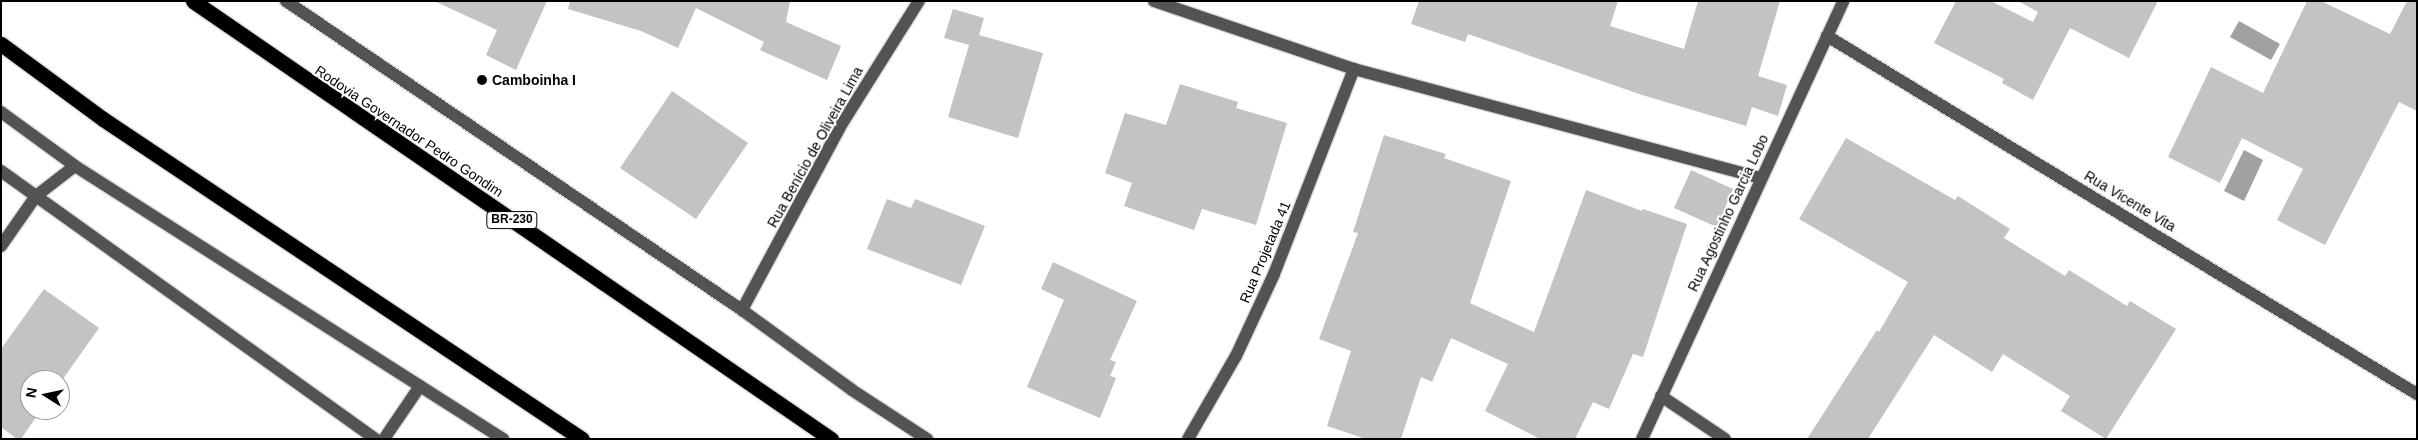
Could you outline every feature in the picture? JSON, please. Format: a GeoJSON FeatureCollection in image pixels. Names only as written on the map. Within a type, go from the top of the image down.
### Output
{"type":"FeatureCollection","features":[{"type":"Feature","properties":{"kind":"highway","name":"Rodovia Governador Pedro Gondim"},"geometry":{"type":"LineString","coordinates":[[193,1],[831,439]]}},
{"type":"Feature","properties":{"kind":"highway"},"geometry":{"type":"LineString","coordinates":[[1,44],[103,119],[582,439]]}},
{"type":"Feature","properties":{"kind":"street"},"geometry":{"type":"LineString","coordinates":[[286,1],[742,310],[852,390],[927,439]]}},
{"type":"Feature","properties":{"kind":"street","name":"Rua Benício de Oliveira Lima"},"geometry":{"type":"LineString","coordinates":[[742,310],[843,122],[919,1]]}},
{"type":"Feature","properties":{"kind":"street"},"geometry":{"type":"LineString","coordinates":[[1154,1],[1354,69],[1760,178]]}},
{"type":"Feature","properties":{"kind":"street","name":"Rua Agostinho Garcia Lobo"},"geometry":{"type":"LineString","coordinates":[[1642,439],[1842,1]]}},
{"type":"Feature","properties":{"kind":"street","name":"Rua Vicente Vita"},"geometry":{"type":"LineString","coordinates":[[1827,36],[2417,394]]}},
{"type":"Feature","properties":{"kind":"street","name":"Rua Projetada 41"},"geometry":{"type":"LineString","coordinates":[[1188,439],[1236,356],[1274,274],[1354,69]]}},
{"type":"Feature","properties":{"kind":"street"},"geometry":{"type":"LineString","coordinates":[[1,112],[75,166],[503,439]]}},
{"type":"Feature","properties":{"kind":"street"},"geometry":{"type":"LineString","coordinates":[[1,246],[36,196],[75,166]]}},
{"type":"Feature","properties":{"kind":"street"},"geometry":{"type":"LineString","coordinates":[[1,171],[376,439]]}},
{"type":"Feature","properties":{"kind":"street"},"geometry":{"type":"LineString","coordinates":[[384,439],[420,386]]}},
{"type":"Feature","properties":{"kind":"street"},"geometry":{"type":"LineString","coordinates":[[1661,396],[1725,439]]}},
{"type":"Feature","properties":{"kind":"shaded area"},"geometry":{"type":"Polygon","coordinates":[[[2239,21],[2280,44],[2271,60],[2230,37],[2239,21]]]}},
{"type":"Feature","properties":{"kind":"shaded area"},"geometry":{"type":"Polygon","coordinates":[[[2244,150],[2263,160],[2244,201],[2224,191],[2244,150]]]}},
{"type":"Feature","properties":{"kind":"building"},"geometry":{"type":"Polygon","coordinates":[[[434,1],[547,1],[516,70],[486,55],[497,30],[434,1]]]}},
{"type":"Feature","properties":{"kind":"building"},"geometry":{"type":"Polygon","coordinates":[[[570,1],[790,1],[786,22],[841,46],[827,80],[760,50],[764,42],[696,8],[678,48],[641,31],[568,9],[570,1]]]}},
{"type":"Feature","properties":{"kind":"building"},"geometry":{"type":"Polygon","coordinates":[[[1419,1],[1618,1],[1610,26],[1684,49],[1698,1],[1780,1],[1758,76],[1787,85],[1778,116],[1752,107],[1746,126],[1639,94],[1468,34],[1465,42],[1411,24],[1419,1]]]}},
{"type":"Feature","properties":{"kind":"building"},"geometry":{"type":"Polygon","coordinates":[[[1956,1],[1991,1],[2033,22],[2038,12],[2018,1],[2158,1],[2129,58],[2070,28],[2033,100],[2002,83],[2004,79],[1934,43],[1956,1]]]}},
{"type":"Feature","properties":{"kind":"building"},"geometry":{"type":"Polygon","coordinates":[[[2307,1],[2321,1],[2390,34],[2407,1],[2417,1],[2417,111],[2399,102],[2325,245],[2277,220],[2303,169],[2242,138],[2220,183],[2168,157],[2211,67],[2263,93],[2307,1]]]}},
{"type":"Feature","properties":{"kind":"building"},"geometry":{"type":"Polygon","coordinates":[[[953,9],[984,18],[979,35],[1043,53],[1018,138],[948,117],[969,45],[944,38],[953,9]]]}},
{"type":"Feature","properties":{"kind":"building"},"geometry":{"type":"Polygon","coordinates":[[[1180,84],[1238,102],[1236,108],[1287,123],[1256,225],[1202,209],[1194,230],[1124,206],[1132,183],[1105,173],[1125,113],[1166,125],[1180,84]]]}},
{"type":"Feature","properties":{"kind":"building"},"geometry":{"type":"Polygon","coordinates":[[[672,91],[748,143],[696,219],[620,168],[672,91]]]}},
{"type":"Feature","properties":{"kind":"building"},"geometry":{"type":"Polygon","coordinates":[[[1384,135],[1446,154],[1444,158],[1511,181],[1470,303],[1534,332],[1586,190],[1642,211],[1643,209],[1687,224],[1643,357],[1633,354],[1609,409],[1593,402],[1575,439],[1540,439],[1485,411],[1508,364],[1451,338],[1432,382],[1421,377],[1401,439],[1366,439],[1327,426],[1351,351],[1319,339],[1358,233],[1353,232],[1384,135]]]}},
{"type":"Feature","properties":{"kind":"building"},"geometry":{"type":"Polygon","coordinates":[[[1846,138],[1955,200],[1958,196],[2010,229],[2004,238],[2065,276],[2069,270],[2127,306],[2130,301],[2176,329],[2106,439],[2061,411],[2070,396],[2003,354],[1992,372],[1934,335],[1868,439],[1807,439],[1877,330],[1879,332],[1908,282],[1799,219],[1846,138]]]}},
{"type":"Feature","properties":{"kind":"building"},"geometry":{"type":"Polygon","coordinates":[[[1691,170],[1733,189],[1717,227],[1674,208],[1691,170]]]}},
{"type":"Feature","properties":{"kind":"building"},"geometry":{"type":"Polygon","coordinates":[[[887,199],[911,208],[915,199],[985,226],[961,285],[867,249],[887,199]]]}},
{"type":"Feature","properties":{"kind":"building"},"geometry":{"type":"Polygon","coordinates":[[[1053,262],[1137,301],[1110,360],[1116,362],[1110,376],[1116,378],[1100,418],[1027,387],[1064,300],[1041,289],[1053,262]]]}},
{"type":"Feature","properties":{"kind":"building"},"geometry":{"type":"Polygon","coordinates":[[[44,289],[99,328],[69,370],[20,370],[20,420],[34,420],[21,439],[17,439],[1,427],[1,349],[44,289]]]}},
{"type":"Feature","properties":{"kind":"place","name":"Camboinha I"},"geometry":{"type":"Point","coordinates":[482,80]}}]}
